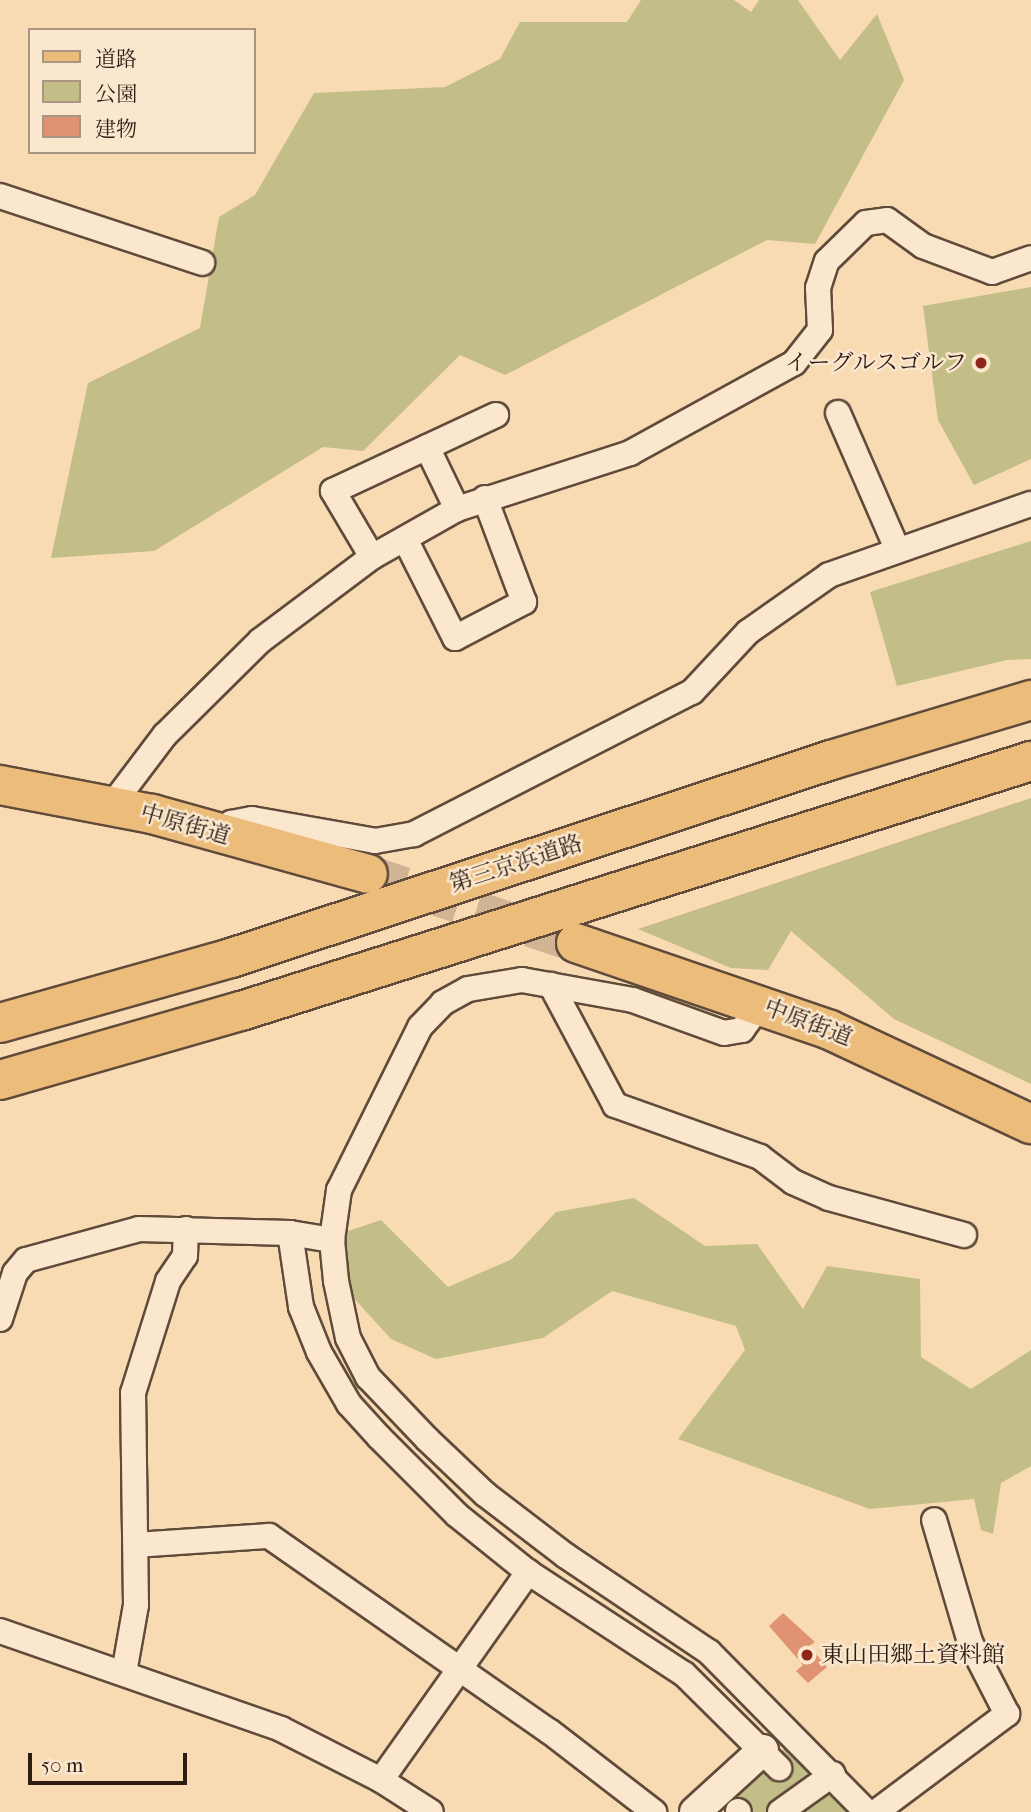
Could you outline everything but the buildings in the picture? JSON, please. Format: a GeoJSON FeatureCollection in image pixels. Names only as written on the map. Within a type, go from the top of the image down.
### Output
{"type":"FeatureCollection","features":[{"type":"Feature","properties":{"kind":"main road","name":"第三京浜道路"},"geometry":{"type":"LineString","coordinates":[[0,1023],[231,957],[818,764],[1031,700]]}},
{"type":"Feature","properties":{"kind":"main road"},"geometry":{"type":"LineString","coordinates":[[0,1080],[241,1011],[1031,761]]}},
{"type":"Feature","properties":{"kind":"main road","name":"中原街道"},"geometry":{"type":"LineString","coordinates":[[0,785],[112,805],[368,874]]}},
{"type":"Feature","properties":{"kind":"main road","name":"中原街道"},"geometry":{"type":"LineString","coordinates":[[576,943],[830,1030],[1031,1124]]}},
{"type":"Feature","properties":{"kind":"street"},"geometry":{"type":"LineString","coordinates":[[0,195],[202,262]]}},
{"type":"Feature","properties":{"kind":"street"},"geometry":{"type":"LineString","coordinates":[[112,805],[165,734],[260,641],[372,557],[457,509],[630,453],[794,363],[820,330],[818,288],[827,261],[866,223],[887,220],[923,246],[992,272],[1031,258]]}},
{"type":"Feature","properties":{"kind":"street"},"geometry":{"type":"LineString","coordinates":[[838,414],[897,549]]}},
{"type":"Feature","properties":{"kind":"street"},"geometry":{"type":"LineString","coordinates":[[372,557],[333,491],[496,415]]}},
{"type":"Feature","properties":{"kind":"street"},"geometry":{"type":"LineString","coordinates":[[427,447],[457,509]]}},
{"type":"Feature","properties":{"kind":"street"},"geometry":{"type":"LineString","coordinates":[[405,539],[455,638],[467,632],[524,602],[485,498]]}},
{"type":"Feature","properties":{"kind":"street"},"geometry":{"type":"LineString","coordinates":[[219,835],[231,823],[252,819],[375,841],[414,834],[692,692],[782,604],[830,575],[897,549],[1031,504]]}},
{"type":"Feature","properties":{"kind":"street"},"geometry":{"type":"LineString","coordinates":[[760,1005],[742,1030],[724,1033],[633,1000],[522,980],[468,989],[443,1003],[420,1027],[339,1190],[332,1240],[348,1338],[368,1377],[485,1494],[566,1556],[709,1652],[834,1774],[867,1812]]}},
{"type":"Feature","properties":{"kind":"street"},"geometry":{"type":"LineString","coordinates":[[551,985],[615,1105],[760,1157],[793,1182],[829,1198],[964,1235]]}},
{"type":"Feature","properties":{"kind":"street"},"geometry":{"type":"LineString","coordinates":[[0,1319],[15,1273],[26,1260],[139,1228],[290,1233],[332,1240]]}},
{"type":"Feature","properties":{"kind":"street"},"geometry":{"type":"LineString","coordinates":[[124,1673],[136,1605],[133,1394],[168,1281],[185,1256],[186,1229]]}},
{"type":"Feature","properties":{"kind":"street"},"geometry":{"type":"LineString","coordinates":[[290,1233],[301,1307],[349,1404],[457,1515],[528,1572],[684,1674],[771,1759],[695,1812]]}},
{"type":"Feature","properties":{"kind":"street"},"geometry":{"type":"LineString","coordinates":[[876,1812],[1007,1714],[970,1642],[934,1520]]}},
{"type":"Feature","properties":{"kind":"street"},"geometry":{"type":"LineString","coordinates":[[136,1545],[269,1536],[461,1670],[654,1812]]}},
{"type":"Feature","properties":{"kind":"street"},"geometry":{"type":"LineString","coordinates":[[381,1780],[528,1572]]}},
{"type":"Feature","properties":{"kind":"street"},"geometry":{"type":"LineString","coordinates":[[0,1631],[281,1729],[381,1780],[431,1812]]}},
{"type":"Feature","properties":{"kind":"street"},"geometry":{"type":"LineString","coordinates":[[780,1812],[834,1774]]}},
{"type":"Feature","properties":{"kind":"green space"},"geometry":{"type":"Polygon","coordinates":[[[641,0],[734,0],[751,12],[759,0],[798,0],[840,60],[877,14],[904,80],[815,244],[767,240],[505,375],[460,355],[363,451],[323,447],[154,551],[51,558],[88,383],[200,328],[219,217],[255,195],[314,93],[445,87],[500,59],[520,22],[627,22],[641,0]]]}},
{"type":"Feature","properties":{"kind":"green space","name":"イーグルスゴルフ"},"geometry":{"type":"Polygon","coordinates":[[[1031,287],[1031,459],[974,485],[938,420],[923,306],[1031,287]]]}},
{"type":"Feature","properties":{"kind":"green space"},"geometry":{"type":"Polygon","coordinates":[[[1031,541],[1031,659],[1007,660],[897,686],[870,592],[1031,541]]]}},
{"type":"Feature","properties":{"kind":"green space"},"geometry":{"type":"Polygon","coordinates":[[[1031,798],[1031,1084],[894,1019],[791,931],[768,970],[731,968],[638,929],[1031,798]]]}},
{"type":"Feature","properties":{"kind":"green space"},"geometry":{"type":"Polygon","coordinates":[[[634,1198],[705,1246],[757,1244],[803,1309],[827,1266],[920,1279],[921,1357],[971,1389],[1031,1350],[1031,1466],[1001,1483],[993,1534],[981,1530],[974,1499],[870,1509],[678,1439],[745,1350],[736,1326],[612,1291],[543,1338],[436,1359],[391,1339],[349,1293],[342,1233],[381,1220],[448,1287],[512,1259],[556,1212],[634,1198]]]}},
{"type":"Feature","properties":{"kind":"green space"},"geometry":{"type":"Polygon","coordinates":[[[786,1747],[851,1812],[731,1812],[727,1806],[786,1747]]]}},
{"type":"Feature","properties":{"kind":"tunnel"},"geometry":{"type":"LineString","coordinates":[[368,874],[576,943]]}},
{"type":"Feature","properties":{"kind":"place","name":"イーグルスゴルフ"},"geometry":{"type":"Point","coordinates":[981,363]}},
{"type":"Feature","properties":{"kind":"place","name":"東山田郷土資料館"},"geometry":{"type":"Point","coordinates":[807,1655]}}]}
